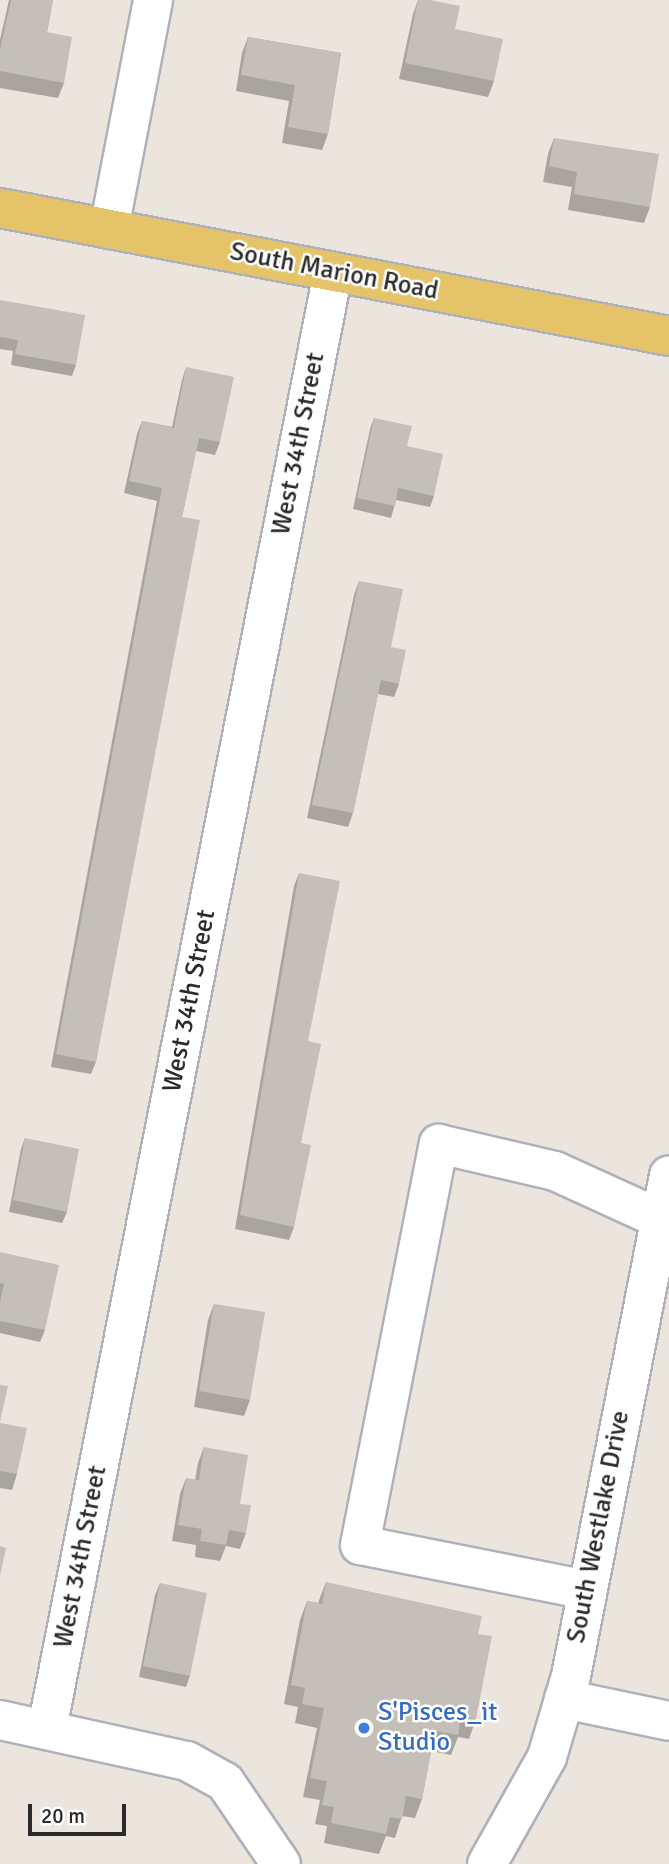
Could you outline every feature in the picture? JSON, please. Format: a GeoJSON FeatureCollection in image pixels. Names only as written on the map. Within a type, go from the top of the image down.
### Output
{"type":"FeatureCollection","features":[{"type":"Feature","properties":{"kind":"main road","name":"South Marion Road"},"geometry":{"type":"LineString","coordinates":[[0,208],[669,336]]}},
{"type":"Feature","properties":{"kind":"street"},"geometry":{"type":"LineString","coordinates":[[109,229],[153,0]]}},
{"type":"Feature","properties":{"kind":"street","name":"West 34th Street"},"geometry":{"type":"LineString","coordinates":[[47,1729],[333,272]]}},
{"type":"Feature","properties":{"kind":"street"},"geometry":{"type":"LineString","coordinates":[[587,1590],[360,1545],[439,1144],[555,1171],[657,1218]]}},
{"type":"Feature","properties":{"kind":"street","name":"South Westlake Drive"},"geometry":{"type":"LineString","coordinates":[[486,1864],[547,1757],[564,1699],[587,1590],[655,1310],[657,1218],[669,1175]]}},
{"type":"Feature","properties":{"kind":"street"},"geometry":{"type":"LineString","coordinates":[[564,1699],[669,1721]]}},
{"type":"Feature","properties":{"kind":"street"},"geometry":{"type":"LineString","coordinates":[[0,1720],[152,1750],[225,1782],[281,1864]]}},
{"type":"Feature","properties":{"kind":"building"},"geometry":{"type":"Polygon","coordinates":[[[11,0],[53,0],[47,32],[72,37],[64,83],[0,71],[0,50],[11,0]]]}},
{"type":"Feature","properties":{"kind":"building"},"geometry":{"type":"Polygon","coordinates":[[[418,0],[460,6],[455,29],[503,39],[494,81],[405,63],[418,0]]]}},
{"type":"Feature","properties":{"kind":"building"},"geometry":{"type":"Polygon","coordinates":[[[248,37],[341,53],[328,134],[288,127],[295,85],[241,75],[248,37]]]}},
{"type":"Feature","properties":{"kind":"building"},"geometry":{"type":"Polygon","coordinates":[[[554,138],[659,154],[650,207],[574,194],[577,172],[549,166],[554,138]]]}},
{"type":"Feature","properties":{"kind":"building"},"geometry":{"type":"Polygon","coordinates":[[[0,300],[85,315],[76,365],[15,354],[18,340],[0,337],[0,300]]]}},
{"type":"Feature","properties":{"kind":"building"},"geometry":{"type":"Polygon","coordinates":[[[186,367],[234,377],[220,442],[199,438],[182,517],[200,520],[96,1062],[56,1054],[162,488],[129,481],[142,421],[174,428],[186,367]]]}},
{"type":"Feature","properties":{"kind":"building"},"geometry":{"type":"Polygon","coordinates":[[[374,418],[412,426],[407,446],[443,454],[434,496],[398,488],[395,506],[357,498],[374,418]]]}},
{"type":"Feature","properties":{"kind":"building"},"geometry":{"type":"Polygon","coordinates":[[[359,581],[403,589],[391,647],[406,650],[399,684],[381,680],[353,813],[312,805],[359,581]]]}},
{"type":"Feature","properties":{"kind":"building"},"geometry":{"type":"Polygon","coordinates":[[[299,873],[340,881],[308,1041],[321,1044],[301,1143],[311,1145],[294,1227],[240,1215],[299,873]]]}},
{"type":"Feature","properties":{"kind":"building"},"geometry":{"type":"Polygon","coordinates":[[[25,1138],[79,1149],[67,1212],[13,1200],[25,1138]]]}},
{"type":"Feature","properties":{"kind":"building"},"geometry":{"type":"Polygon","coordinates":[[[0,1252],[59,1265],[45,1330],[0,1321],[4,1284],[0,1283],[0,1252]]]}},
{"type":"Feature","properties":{"kind":"building"},"geometry":{"type":"Polygon","coordinates":[[[214,1304],[265,1312],[250,1400],[199,1391],[214,1304]]]}},
{"type":"Feature","properties":{"kind":"building"},"geometry":{"type":"Polygon","coordinates":[[[0,1385],[8,1386],[0,1422],[0,1385]]]}},
{"type":"Feature","properties":{"kind":"building"},"geometry":{"type":"Polygon","coordinates":[[[0,1423],[27,1428],[17,1474],[0,1471],[0,1423]]]}},
{"type":"Feature","properties":{"kind":"building"},"geometry":{"type":"Polygon","coordinates":[[[204,1447],[248,1455],[240,1504],[251,1505],[246,1533],[229,1530],[226,1545],[200,1541],[202,1529],[178,1525],[186,1478],[199,1480],[204,1447]]]}},
{"type":"Feature","properties":{"kind":"building"},"geometry":{"type":"Polygon","coordinates":[[[0,1546],[6,1548],[0,1576],[0,1546]]]}},
{"type":"Feature","properties":{"kind":"building"},"geometry":{"type":"Polygon","coordinates":[[[326,1582],[482,1616],[478,1634],[492,1636],[476,1719],[461,1717],[458,1735],[435,1731],[422,1799],[406,1796],[402,1819],[390,1817],[386,1834],[331,1823],[334,1807],[322,1805],[327,1781],[310,1778],[324,1708],[302,1704],[305,1688],[291,1685],[307,1601],[322,1604],[326,1582]]]}},
{"type":"Feature","properties":{"kind":"building"},"geometry":{"type":"Polygon","coordinates":[[[160,1583],[207,1593],[190,1676],[143,1666],[160,1583]]]}},
{"type":"Feature","properties":{"kind":"place","name":"S'Pisces_it Studio"},"geometry":{"type":"Point","coordinates":[364,1728]}}]}
